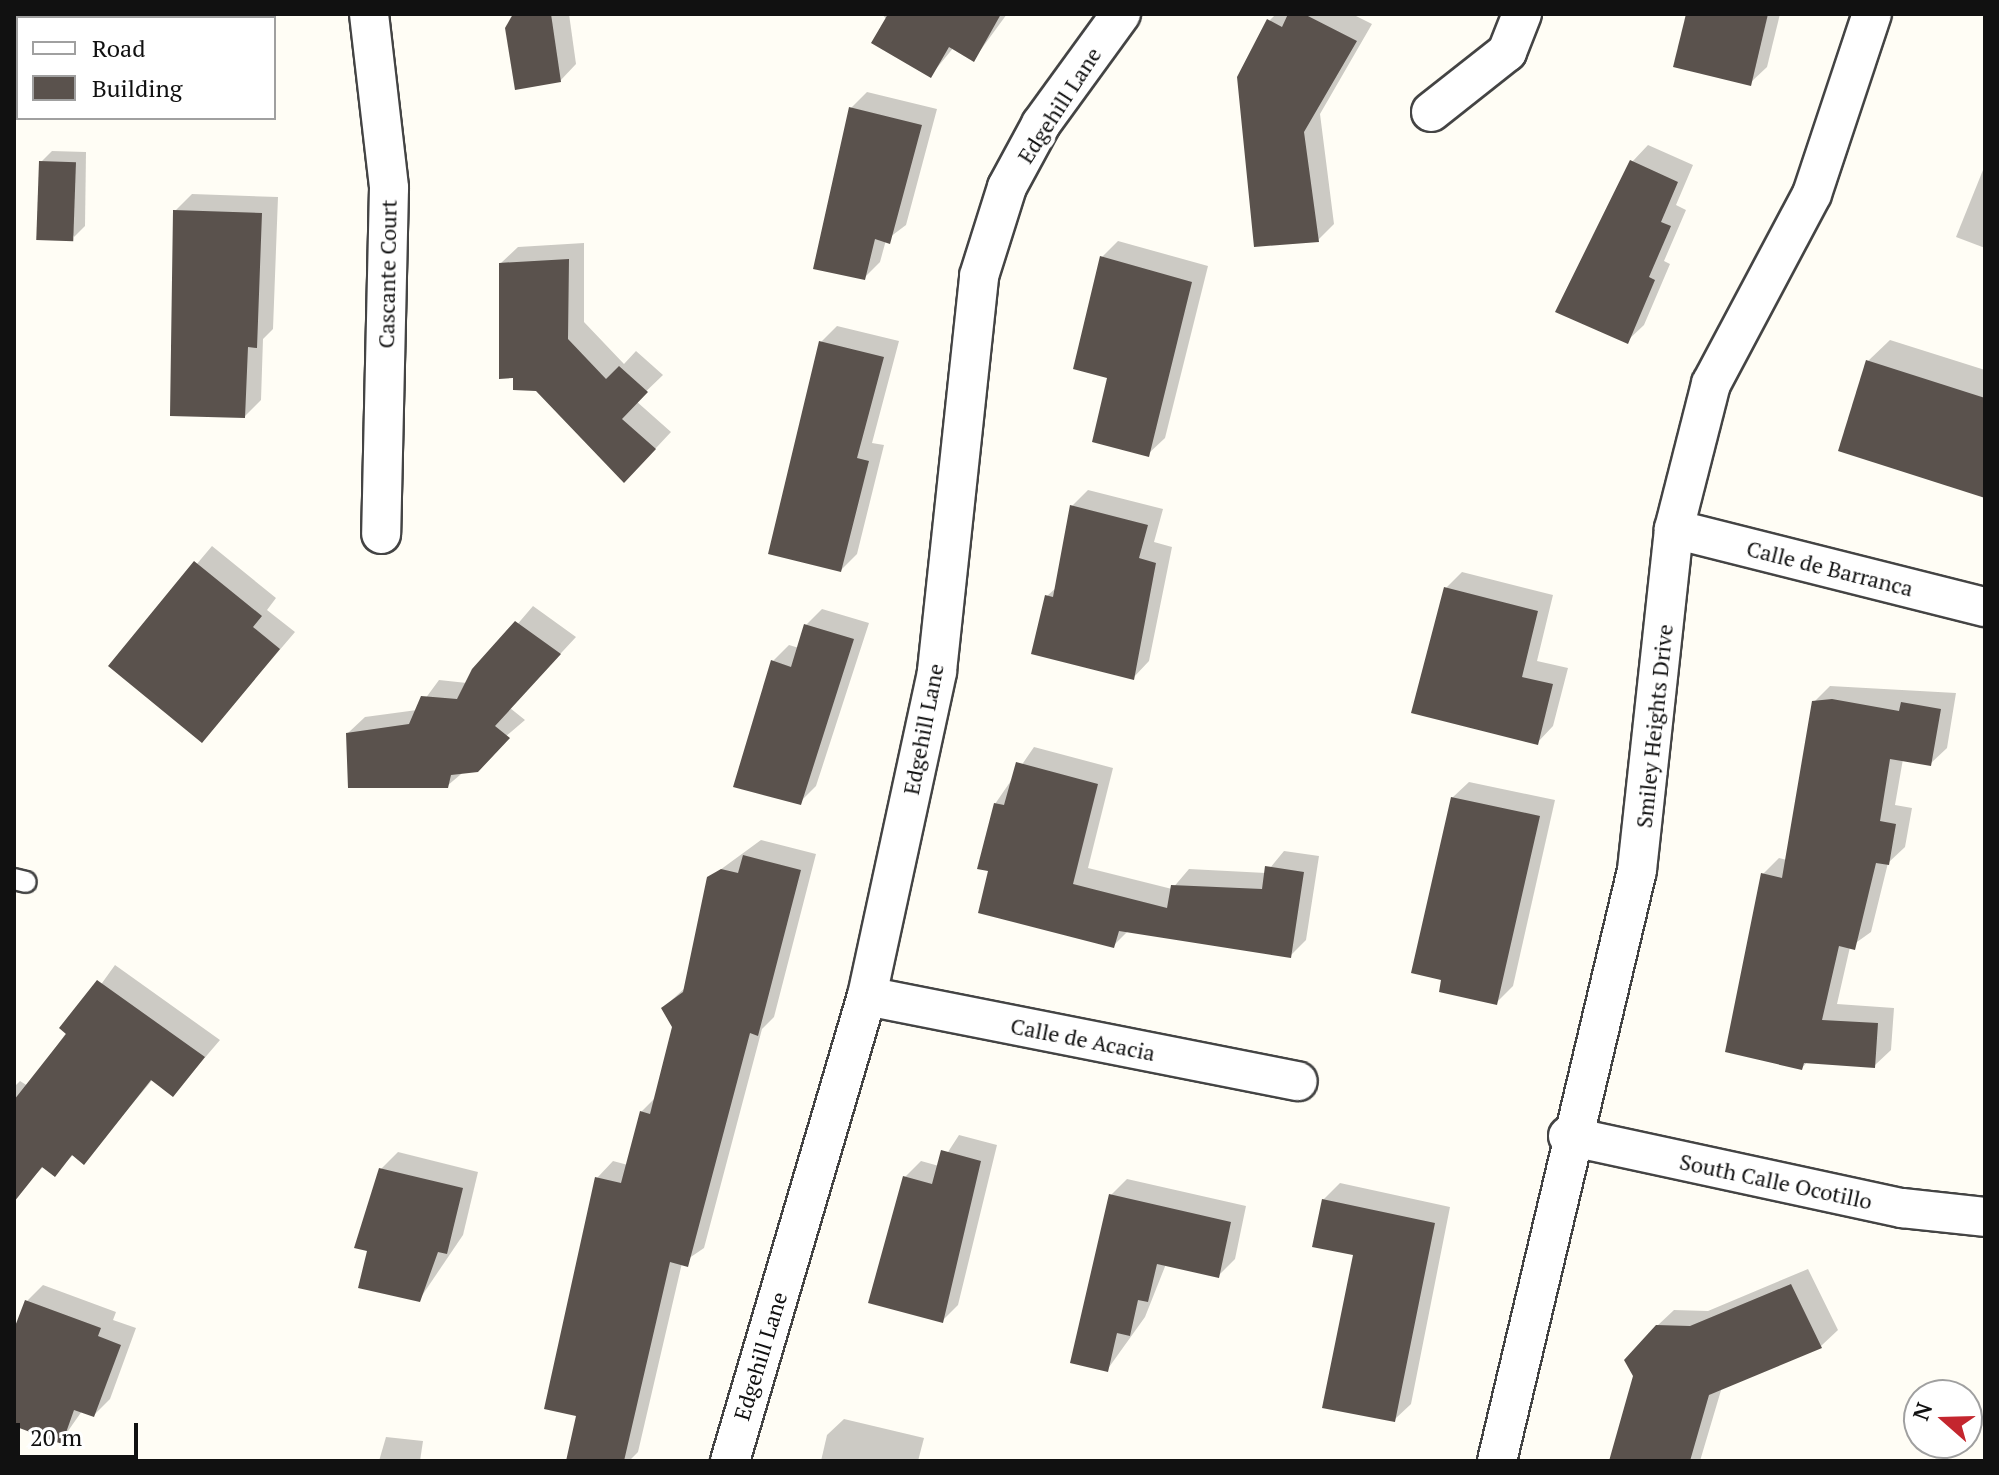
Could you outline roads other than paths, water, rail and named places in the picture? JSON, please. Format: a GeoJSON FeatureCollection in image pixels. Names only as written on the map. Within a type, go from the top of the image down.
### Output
{"type":"FeatureCollection","features":[{"type":"Feature","properties":{"kind":"street","name":"Cascante Court"},"geometry":{"type":"LineString","coordinates":[[369,14],[389,188],[381,534]]}},
{"type":"Feature","properties":{"kind":"street","name":"Edgehill Lane"},"geometry":{"type":"LineString","coordinates":[[730,1461],[867,996],[937,671],[979,276],[1007,187],[1041,124],[1121,14]]}},
{"type":"Feature","properties":{"kind":"street"},"geometry":{"type":"LineString","coordinates":[[1431,112],[1507,52],[1522,14]]}},
{"type":"Feature","properties":{"kind":"street","name":"Smiley Heights Drive"},"geometry":{"type":"LineString","coordinates":[[1497,1461],[1568,1136],[1637,870],[1674,529],[1711,384],[1812,194],[1872,14]]}},
{"type":"Feature","properties":{"kind":"street","name":"Calle de Barranca"},"geometry":{"type":"LineString","coordinates":[[1674,529],[1985,607]]}},
{"type":"Feature","properties":{"kind":"street","name":"Calle de Acacia"},"geometry":{"type":"LineString","coordinates":[[867,996],[1298,1081]]}},
{"type":"Feature","properties":{"kind":"street","name":"South Calle Ocotillo"},"geometry":{"type":"LineString","coordinates":[[1568,1136],[1902,1208],[1985,1217]]}}]}
